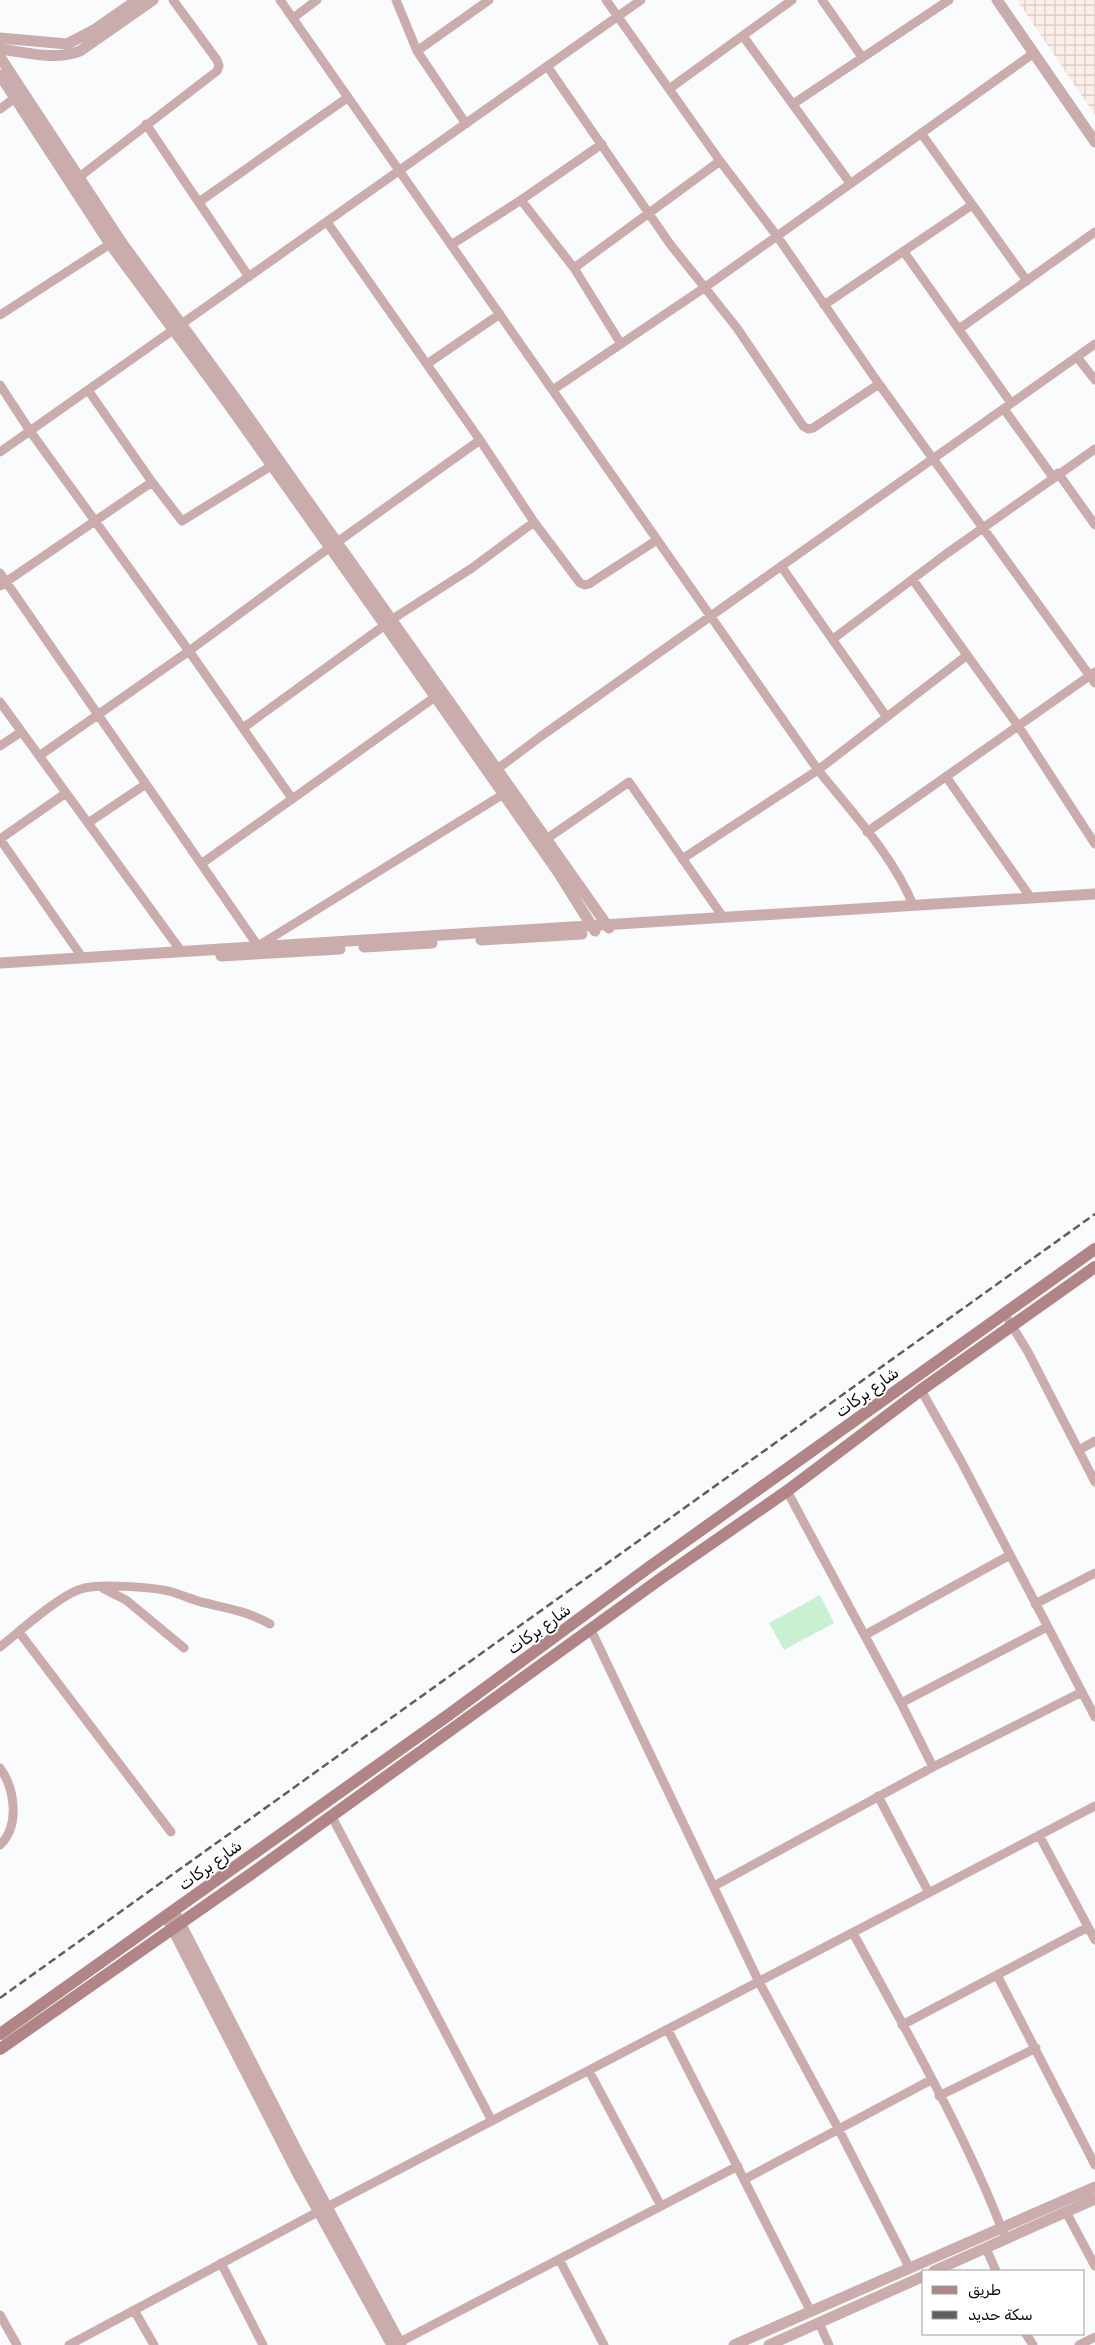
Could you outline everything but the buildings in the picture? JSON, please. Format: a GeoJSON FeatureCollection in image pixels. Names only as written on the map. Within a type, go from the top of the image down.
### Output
{"type":"FeatureCollection","features":[{"type":"Feature","properties":{"kind":"main road","name":"شارع بركات"},"geometry":{"type":"LineString","coordinates":[[0,2049],[173,1919],[1004,1313],[1095,1249]]}},
{"type":"Feature","properties":{"kind":"main road","name":"شارع بركات"},"geometry":{"type":"LineString","coordinates":[[0,2034],[173,1919],[251,1874],[787,1491],[921,1390],[1095,1267]]}},
{"type":"Feature","properties":{"kind":"street"},"geometry":{"type":"LineString","coordinates":[[0,49],[54,55],[72,54],[80,51],[153,0]]}},
{"type":"Feature","properties":{"kind":"street"},"geometry":{"type":"LineString","coordinates":[[78,178],[217,71],[219,66],[217,60],[173,0]]}},
{"type":"Feature","properties":{"kind":"street"},"geometry":{"type":"LineString","coordinates":[[280,0],[398,171],[554,389],[818,770],[867,832],[907,890],[913,905]]}},
{"type":"Feature","properties":{"kind":"street"},"geometry":{"type":"LineString","coordinates":[[293,18],[317,0]]}},
{"type":"Feature","properties":{"kind":"street"},"geometry":{"type":"LineString","coordinates":[[396,0],[417,51],[466,124]]}},
{"type":"Feature","properties":{"kind":"street"},"geometry":{"type":"LineString","coordinates":[[417,51],[489,0]]}},
{"type":"Feature","properties":{"kind":"street"},"geometry":{"type":"LineString","coordinates":[[606,0],[720,161],[777,236],[879,384],[1093,677],[867,832]]}},
{"type":"Feature","properties":{"kind":"street"},"geometry":{"type":"LineString","coordinates":[[0,452],[641,0]]}},
{"type":"Feature","properties":{"kind":"street"},"geometry":{"type":"LineString","coordinates":[[668,89],[792,0]]}},
{"type":"Feature","properties":{"kind":"street"},"geometry":{"type":"LineString","coordinates":[[822,0],[862,57]]}},
{"type":"Feature","properties":{"kind":"street"},"geometry":{"type":"LineString","coordinates":[[793,104],[949,0]]}},
{"type":"Feature","properties":{"kind":"street"},"geometry":{"type":"LineString","coordinates":[[997,0],[1092,130],[1095,142]]}},
{"type":"Feature","properties":{"kind":"street"},"geometry":{"type":"LineString","coordinates":[[0,38],[67,44],[94,30],[134,1]]}},
{"type":"Feature","properties":{"kind":"street"},"geometry":{"type":"LineString","coordinates":[[743,36],[850,183]]}},
{"type":"Feature","properties":{"kind":"street"},"geometry":{"type":"LineString","coordinates":[[554,389],[704,288],[1034,53]]}},
{"type":"Feature","properties":{"kind":"street"},"geometry":{"type":"LineString","coordinates":[[0,57],[78,178],[271,466],[333,545]]}},
{"type":"Feature","properties":{"kind":"street"},"geometry":{"type":"LineString","coordinates":[[547,66],[704,288],[737,328],[803,426],[808,430],[879,384]]}},
{"type":"Feature","properties":{"kind":"street"},"geometry":{"type":"LineString","coordinates":[[0,76],[110,244],[178,327],[388,622],[492,773],[502,795],[558,872],[593,929]]}},
{"type":"Feature","properties":{"kind":"street"},"geometry":{"type":"LineString","coordinates":[[0,109],[15,98]]}},
{"type":"Feature","properties":{"kind":"street"},"geometry":{"type":"LineString","coordinates":[[199,202],[347,98]]}},
{"type":"Feature","properties":{"kind":"street"},"geometry":{"type":"LineString","coordinates":[[146,124],[248,277]]}},
{"type":"Feature","properties":{"kind":"street"},"geometry":{"type":"LineString","coordinates":[[921,133],[1026,281]]}},
{"type":"Feature","properties":{"kind":"street"},"geometry":{"type":"LineString","coordinates":[[451,245],[521,200],[602,144]]}},
{"type":"Feature","properties":{"kind":"street"},"geometry":{"type":"LineString","coordinates":[[574,268],[720,161]]}},
{"type":"Feature","properties":{"kind":"street"},"geometry":{"type":"LineString","coordinates":[[521,200],[574,268],[621,344]]}},
{"type":"Feature","properties":{"kind":"street"},"geometry":{"type":"LineString","coordinates":[[824,305],[972,205]]}},
{"type":"Feature","properties":{"kind":"street"},"geometry":{"type":"LineString","coordinates":[[327,222],[480,440],[534,522],[580,583],[585,586],[657,540]]}},
{"type":"Feature","properties":{"kind":"street"},"geometry":{"type":"LineString","coordinates":[[959,328],[1095,232]]}},
{"type":"Feature","properties":{"kind":"street"},"geometry":{"type":"LineString","coordinates":[[0,315],[110,244]]}},
{"type":"Feature","properties":{"kind":"street"},"geometry":{"type":"LineString","coordinates":[[904,252],[959,328],[1007,406],[1056,475],[1095,525]]}},
{"type":"Feature","properties":{"kind":"street"},"geometry":{"type":"LineString","coordinates":[[427,364],[500,314]]}},
{"type":"Feature","properties":{"kind":"street"},"geometry":{"type":"LineString","coordinates":[[492,773],[710,616],[1095,344]]}},
{"type":"Feature","properties":{"kind":"street"},"geometry":{"type":"LineString","coordinates":[[1077,357],[1095,380]]}},
{"type":"Feature","properties":{"kind":"street"},"geometry":{"type":"LineString","coordinates":[[0,385],[30,431],[189,651],[291,797]]}},
{"type":"Feature","properties":{"kind":"street"},"geometry":{"type":"LineString","coordinates":[[88,390],[152,482],[182,521],[271,466]]}},
{"type":"Feature","properties":{"kind":"street"},"geometry":{"type":"LineString","coordinates":[[39,756],[189,651],[480,440]]}},
{"type":"Feature","properties":{"kind":"street"},"geometry":{"type":"LineString","coordinates":[[833,639],[984,527],[1095,449]]}},
{"type":"Feature","properties":{"kind":"street"},"geometry":{"type":"LineString","coordinates":[[3,584],[152,482]]}},
{"type":"Feature","properties":{"kind":"street"},"geometry":{"type":"LineString","coordinates":[[243,728],[388,622],[472,568],[534,522]]}},
{"type":"Feature","properties":{"kind":"street"},"geometry":{"type":"LineString","coordinates":[[781,566],[886,716]]}},
{"type":"Feature","properties":{"kind":"street"},"geometry":{"type":"LineString","coordinates":[[0,573],[3,584],[97,714],[258,946]]}},
{"type":"Feature","properties":{"kind":"street"},"geometry":{"type":"LineString","coordinates":[[912,580],[1019,727],[1095,844]]}},
{"type":"Feature","properties":{"kind":"street"},"geometry":{"type":"LineString","coordinates":[[388,622],[435,697],[545,840],[609,928]]}},
{"type":"Feature","properties":{"kind":"street"},"geometry":{"type":"LineString","coordinates":[[682,859],[818,770],[966,656]]}},
{"type":"Feature","properties":{"kind":"street"},"geometry":{"type":"LineString","coordinates":[[201,864],[291,797],[435,697]]}},
{"type":"Feature","properties":{"kind":"street"},"geometry":{"type":"LineString","coordinates":[[0,702],[180,951]]}},
{"type":"Feature","properties":{"kind":"street"},"geometry":{"type":"LineString","coordinates":[[0,746],[21,732]]}},
{"type":"Feature","properties":{"kind":"street"},"geometry":{"type":"LineString","coordinates":[[947,778],[1031,898]]}},
{"type":"Feature","properties":{"kind":"street"},"geometry":{"type":"LineString","coordinates":[[545,840],[629,782],[723,917]]}},
{"type":"Feature","properties":{"kind":"street"},"geometry":{"type":"LineString","coordinates":[[88,823],[146,784]]}},
{"type":"Feature","properties":{"kind":"street"},"geometry":{"type":"LineString","coordinates":[[66,793],[0,839],[82,958]]}},
{"type":"Feature","properties":{"kind":"street"},"geometry":{"type":"LineString","coordinates":[[258,946],[502,795]]}},
{"type":"Feature","properties":{"kind":"street"},"geometry":{"type":"LineString","coordinates":[[609,928],[723,917],[1095,894]]}},
{"type":"Feature","properties":{"kind":"street"},"geometry":{"type":"LineString","coordinates":[[0,970],[593,929],[1095,901]]}},
{"type":"Feature","properties":{"kind":"street"},"geometry":{"type":"LineString","coordinates":[[0,963],[258,946],[593,929]]}},
{"type":"Feature","properties":{"kind":"street"},"geometry":{"type":"LineString","coordinates":[[1004,1313],[1095,1482]]}},
{"type":"Feature","properties":{"kind":"street"},"geometry":{"type":"LineString","coordinates":[[921,1390],[961,1461],[1095,1717]]}},
{"type":"Feature","properties":{"kind":"street"},"geometry":{"type":"LineString","coordinates":[[1079,1450],[1095,1441]]}},
{"type":"Feature","properties":{"kind":"street"},"geometry":{"type":"LineString","coordinates":[[787,1491],[901,1703],[933,1767]]}},
{"type":"Feature","properties":{"kind":"street"},"geometry":{"type":"LineString","coordinates":[[865,1635],[1010,1555]]}},
{"type":"Feature","properties":{"kind":"street"},"geometry":{"type":"LineString","coordinates":[[1035,1604],[1095,1573]]}},
{"type":"Feature","properties":{"kind":"street"},"geometry":{"type":"LineString","coordinates":[[102,1588],[126,1600],[184,1648]]}},
{"type":"Feature","properties":{"kind":"street"},"geometry":{"type":"LineString","coordinates":[[0,1646],[71,1594],[81,1589],[152,1589],[172,1592],[190,1599],[246,1612],[270,1624]]}},
{"type":"Feature","properties":{"kind":"street"},"geometry":{"type":"LineString","coordinates":[[901,1703],[1047,1626]]}},
{"type":"Feature","properties":{"kind":"street"},"geometry":{"type":"LineString","coordinates":[[591,1630],[759,1982],[838,2128],[909,2267]]}},
{"type":"Feature","properties":{"kind":"street"},"geometry":{"type":"LineString","coordinates":[[19,1632],[171,1832]]}},
{"type":"Feature","properties":{"kind":"street"},"geometry":{"type":"LineString","coordinates":[[714,1886],[933,1767],[1082,1692]]}},
{"type":"Feature","properties":{"kind":"street"},"geometry":{"type":"LineString","coordinates":[[0,1768],[10,1786],[12,1796],[12,1829],[0,1845]]}},
{"type":"Feature","properties":{"kind":"street"},"geometry":{"type":"LineString","coordinates":[[878,1796],[929,1893]]}},
{"type":"Feature","properties":{"kind":"street"},"geometry":{"type":"LineString","coordinates":[[69,2345],[322,2209],[590,2071],[1095,1806]]}},
{"type":"Feature","properties":{"kind":"street"},"geometry":{"type":"LineString","coordinates":[[331,1815],[492,2121]]}},
{"type":"Feature","properties":{"kind":"street"},"geometry":{"type":"LineString","coordinates":[[1038,1835],[1095,1940]]}},
{"type":"Feature","properties":{"kind":"street"},"geometry":{"type":"LineString","coordinates":[[173,1919],[322,2209],[397,2344],[738,2166]]}},
{"type":"Feature","properties":{"kind":"street"},"geometry":{"type":"LineString","coordinates":[[902,2025],[1088,1927]]}},
{"type":"Feature","properties":{"kind":"street"},"geometry":{"type":"LineString","coordinates":[[853,1933],[931,2080],[992,2203],[1006,2239]]}},
{"type":"Feature","properties":{"kind":"street"},"geometry":{"type":"LineString","coordinates":[[997,1975],[1095,2165]]}},
{"type":"Feature","properties":{"kind":"street"},"geometry":{"type":"LineString","coordinates":[[668,2030],[811,2312]]}},
{"type":"Feature","properties":{"kind":"street"},"geometry":{"type":"LineString","coordinates":[[939,2096],[1036,2048]]}},
{"type":"Feature","properties":{"kind":"street"},"geometry":{"type":"LineString","coordinates":[[590,2071],[661,2206]]}},
{"type":"Feature","properties":{"kind":"street"},"geometry":{"type":"LineString","coordinates":[[745,2179],[931,2080]]}},
{"type":"Feature","properties":{"kind":"street"},"geometry":{"type":"LineString","coordinates":[[734,2345],[1095,2187]]}},
{"type":"Feature","properties":{"kind":"street"},"geometry":{"type":"LineString","coordinates":[[936,2270],[1095,2199]]}},
{"type":"Feature","properties":{"kind":"street"},"geometry":{"type":"LineString","coordinates":[[1066,2212],[1095,2266]]}},
{"type":"Feature","properties":{"kind":"street"},"geometry":{"type":"LineString","coordinates":[[986,2248],[996,2270]]}},
{"type":"Feature","properties":{"kind":"street"},"geometry":{"type":"LineString","coordinates":[[559,2259],[604,2345]]}},
{"type":"Feature","properties":{"kind":"street"},"geometry":{"type":"LineString","coordinates":[[221,2263],[263,2345]]}},
{"type":"Feature","properties":{"kind":"street"},"geometry":{"type":"LineString","coordinates":[[769,2345],[922,2277]]}},
{"type":"Feature","properties":{"kind":"street"},"geometry":{"type":"LineString","coordinates":[[134,2310],[154,2345]]}},
{"type":"Feature","properties":{"kind":"street"},"geometry":{"type":"LineString","coordinates":[[0,2315],[17,2345]]}},
{"type":"Feature","properties":{"kind":"street"},"geometry":{"type":"LineString","coordinates":[[818,2324],[829,2345]]}},
{"type":"Feature","properties":{"kind":"street"},"geometry":{"type":"LineString","coordinates":[[1079,2345],[1095,2337]]}},
{"type":"Feature","properties":{"kind":"shaded area"},"geometry":{"type":"Polygon","coordinates":[[[1017,0],[1095,0],[1095,115],[1017,0]]]}},
{"type":"Feature","properties":{"kind":"green space"},"geometry":{"type":"Polygon","coordinates":[[[820,1595],[834,1623],[784,1650],[769,1623],[820,1595]]]}},
{"type":"Feature","properties":{"kind":"railway"},"geometry":{"type":"LineString","coordinates":[[0,1998],[1095,1214]]}}]}
